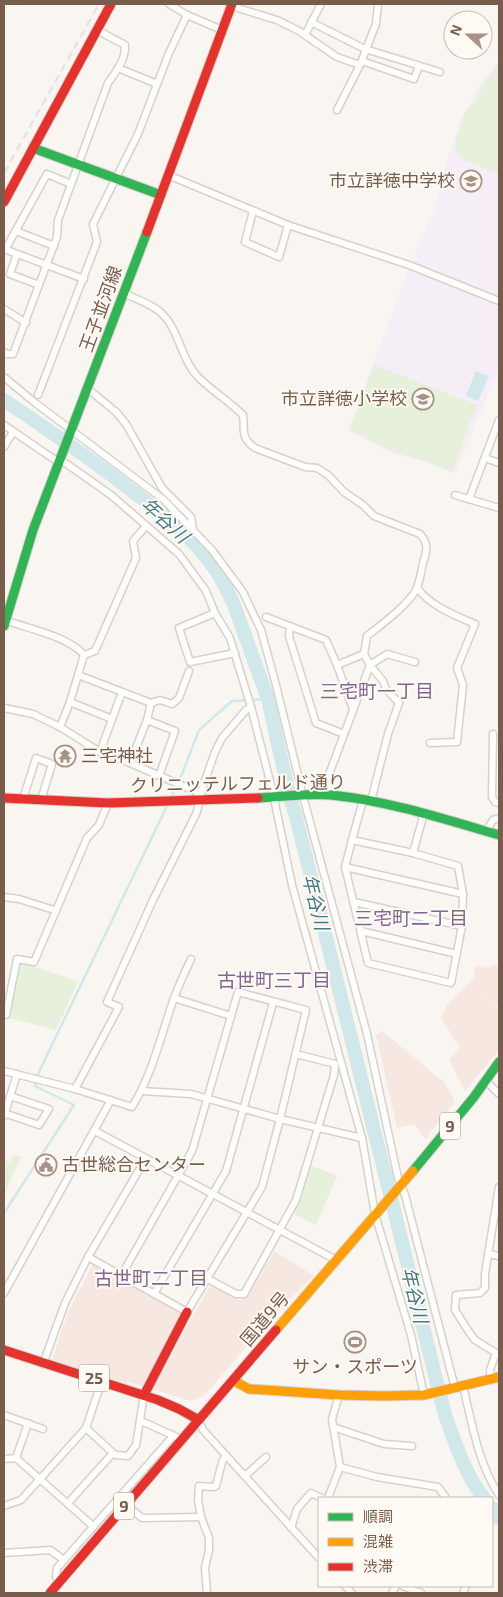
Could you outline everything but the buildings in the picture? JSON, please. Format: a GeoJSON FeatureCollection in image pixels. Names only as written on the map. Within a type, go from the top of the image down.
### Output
{"type":"FeatureCollection","features":[{"type":"Feature","properties":{"kind":"main road"},"geometry":{"type":"LineString","coordinates":[[4,202],[111,4]]}},
{"type":"Feature","properties":{"kind":"main road","name":"王子並河線"},"geometry":{"type":"LineString","coordinates":[[4,625],[33,530],[59,459],[88,390],[232,5]]}},
{"type":"Feature","properties":{"kind":"main road"},"geometry":{"type":"LineString","coordinates":[[33,148],[161,195]]}},
{"type":"Feature","properties":{"kind":"main road","name":"クリニッテルフェルド通り"},"geometry":{"type":"LineString","coordinates":[[4,798],[108,803],[329,796],[367,800],[424,813],[499,835]]}},
{"type":"Feature","properties":{"kind":"main road","name":"国道9号"},"geometry":{"type":"LineString","coordinates":[[50,1593],[400,1186],[486,1082],[499,1062]]}},
{"type":"Feature","properties":{"kind":"main road"},"geometry":{"type":"LineString","coordinates":[[144,1395],[187,1312]]}},
{"type":"Feature","properties":{"kind":"main road","name":"25"},"geometry":{"type":"LineString","coordinates":[[4,1350],[42,1364],[102,1380],[144,1395],[183,1410],[199,1420]]}},
{"type":"Feature","properties":{"kind":"main road"},"geometry":{"type":"LineString","coordinates":[[234,1381],[249,1389],[338,1395],[426,1394],[495,1379]]}},
{"type":"Feature","properties":{"kind":"street"},"geometry":{"type":"LineString","coordinates":[[169,4],[187,15],[222,30]]}},
{"type":"Feature","properties":{"kind":"street"},"geometry":{"type":"LineString","coordinates":[[305,35],[321,4]]}},
{"type":"Feature","properties":{"kind":"street"},"geometry":{"type":"LineString","coordinates":[[337,110],[361,63],[376,24],[378,4]]}},
{"type":"Feature","properties":{"kind":"street"},"geometry":{"type":"LineString","coordinates":[[232,5],[277,20],[305,35],[337,56],[414,79],[419,66]]}},
{"type":"Feature","properties":{"kind":"street"},"geometry":{"type":"LineString","coordinates":[[38,395],[97,242],[93,224],[138,134],[169,52],[187,15]]}},
{"type":"Feature","properties":{"kind":"street"},"geometry":{"type":"LineString","coordinates":[[311,22],[365,49],[440,72]]}},
{"type":"Feature","properties":{"kind":"street"},"geometry":{"type":"LineString","coordinates":[[4,352],[13,354],[26,323],[57,237],[58,220],[71,184],[108,83],[118,68],[125,52],[125,45],[97,30]]}},
{"type":"Feature","properties":{"kind":"street"},"geometry":{"type":"LineString","coordinates":[[118,68],[157,84]]}},
{"type":"Feature","properties":{"kind":"street"},"geometry":{"type":"LineString","coordinates":[[71,184],[47,174],[5,250],[84,279]]}},
{"type":"Feature","properties":{"kind":"street"},"geometry":{"type":"LineString","coordinates":[[168,175],[288,225],[409,265],[499,301]]}},
{"type":"Feature","properties":{"kind":"street"},"geometry":{"type":"LineString","coordinates":[[253,211],[245,242],[280,257],[288,225]]}},
{"type":"Feature","properties":{"kind":"street"},"geometry":{"type":"LineString","coordinates":[[16,231],[54,246]]}},
{"type":"Feature","properties":{"kind":"street"},"geometry":{"type":"LineString","coordinates":[[17,254],[7,273],[39,285]]}},
{"type":"Feature","properties":{"kind":"street"},"geometry":{"type":"LineString","coordinates":[[124,294],[157,309],[164,316],[176,334],[187,362],[199,377],[243,415],[242,429],[244,437],[255,448],[305,467],[317,468],[328,475],[344,492],[374,516],[420,534],[425,540],[427,548],[417,588],[411,597],[367,636],[364,654],[370,665],[383,680],[386,690],[399,703],[352,840],[345,867],[368,963],[451,983],[462,926],[463,894],[458,866],[412,853],[352,840]]}},
{"type":"Feature","properties":{"kind":"street"},"geometry":{"type":"LineString","coordinates":[[4,309],[26,323]]}},
{"type":"Feature","properties":{"kind":"street"},"geometry":{"type":"LineString","coordinates":[[4,377],[71,432],[164,500],[212,550],[238,585],[261,630],[276,685],[301,796],[367,1034],[400,1186],[455,1388],[499,1495]]}},
{"type":"Feature","properties":{"kind":"street"},"geometry":{"type":"LineString","coordinates":[[88,390],[116,412],[126,424],[162,488],[192,517],[193,530]]}},
{"type":"Feature","properties":{"kind":"street"},"geometry":{"type":"LineString","coordinates":[[469,499],[499,424]]}},
{"type":"Feature","properties":{"kind":"street"},"geometry":{"type":"LineString","coordinates":[[4,425],[64,462],[111,495],[179,554],[206,591],[215,613],[230,638],[252,707],[277,797],[292,885],[362,1138],[377,1212],[426,1394]]}},
{"type":"Feature","properties":{"kind":"street"},"geometry":{"type":"LineString","coordinates":[[4,447],[13,432]]}},
{"type":"Feature","properties":{"kind":"street"},"geometry":{"type":"LineString","coordinates":[[485,458],[499,463]]}},
{"type":"Feature","properties":{"kind":"street"},"geometry":{"type":"LineString","coordinates":[[454,495],[499,508]]}},
{"type":"Feature","properties":{"kind":"street"},"geometry":{"type":"LineString","coordinates":[[84,655],[95,651],[136,558],[133,541],[146,526]]}},
{"type":"Feature","properties":{"kind":"street"},"geometry":{"type":"LineString","coordinates":[[417,588],[426,599],[439,608],[475,624],[457,668],[463,685],[457,742],[430,743]]}},
{"type":"Feature","properties":{"kind":"street"},"geometry":{"type":"LineString","coordinates":[[215,613],[179,628],[190,662],[235,653]]}},
{"type":"Feature","properties":{"kind":"street"},"geometry":{"type":"LineString","coordinates":[[266,617],[326,640],[353,709]]}},
{"type":"Feature","properties":{"kind":"street"},"geometry":{"type":"LineString","coordinates":[[4,625],[67,641],[84,655]]}},
{"type":"Feature","properties":{"kind":"street"},"geometry":{"type":"LineString","coordinates":[[290,626],[289,636],[316,723],[344,734]]}},
{"type":"Feature","properties":{"kind":"street"},"geometry":{"type":"LineString","coordinates":[[337,665],[364,654]]}},
{"type":"Feature","properties":{"kind":"street"},"geometry":{"type":"LineString","coordinates":[[329,796],[328,777],[370,665],[387,654],[415,662]]}},
{"type":"Feature","properties":{"kind":"street"},"geometry":{"type":"LineString","coordinates":[[60,727],[70,702],[84,655]]}},
{"type":"Feature","properties":{"kind":"street"},"geometry":{"type":"LineString","coordinates":[[78,676],[151,703],[160,700],[172,704],[179,698],[189,671]]}},
{"type":"Feature","properties":{"kind":"street"},"geometry":{"type":"LineString","coordinates":[[100,752],[122,692]]}},
{"type":"Feature","properties":{"kind":"street"},"geometry":{"type":"LineString","coordinates":[[70,702],[112,719]]}},
{"type":"Feature","properties":{"kind":"street"},"geometry":{"type":"LineString","coordinates":[[130,763],[147,720],[151,703]]}},
{"type":"Feature","properties":{"kind":"street"},"geometry":{"type":"LineString","coordinates":[[75,1089],[119,1006],[108,1002],[153,900],[197,812],[202,786],[215,752],[222,738],[246,710],[252,707]]}},
{"type":"Feature","properties":{"kind":"street"},"geometry":{"type":"LineString","coordinates":[[4,708],[33,714],[60,727],[100,752],[197,792],[200,799]]}},
{"type":"Feature","properties":{"kind":"street"},"geometry":{"type":"LineString","coordinates":[[147,720],[174,731],[159,776]]}},
{"type":"Feature","properties":{"kind":"street"},"geometry":{"type":"LineString","coordinates":[[493,734],[492,798],[495,802],[499,803]]}},
{"type":"Feature","properties":{"kind":"street"},"geometry":{"type":"LineString","coordinates":[[24,799],[36,758],[52,764],[40,800]]}},
{"type":"Feature","properties":{"kind":"street"},"geometry":{"type":"LineString","coordinates":[[4,1014],[6,1014],[17,959],[34,962],[54,910],[87,838],[99,825],[108,803]]}},
{"type":"Feature","properties":{"kind":"street"},"geometry":{"type":"LineString","coordinates":[[412,853],[424,813]]}},
{"type":"Feature","properties":{"kind":"street"},"geometry":{"type":"LineString","coordinates":[[486,831],[493,820],[499,818]]}},
{"type":"Feature","properties":{"kind":"street"},"geometry":{"type":"LineString","coordinates":[[345,867],[463,894]]}},
{"type":"Feature","properties":{"kind":"street"},"geometry":{"type":"LineString","coordinates":[[4,897],[54,910]]}},
{"type":"Feature","properties":{"kind":"street"},"geometry":{"type":"LineString","coordinates":[[354,902],[462,926]]}},
{"type":"Feature","properties":{"kind":"street"},"geometry":{"type":"LineString","coordinates":[[361,931],[457,954]]}},
{"type":"Feature","properties":{"kind":"street"},"geometry":{"type":"LineString","coordinates":[[4,1071],[75,1089],[132,1107],[142,1091],[174,998],[191,959]]}},
{"type":"Feature","properties":{"kind":"street"},"geometry":{"type":"LineString","coordinates":[[88,1257],[121,1276],[187,1312],[262,1187],[306,1010],[238,992],[192,1151],[121,1276]]}},
{"type":"Feature","properties":{"kind":"street"},"geometry":{"type":"LineString","coordinates":[[174,998],[231,1016]]}},
{"type":"Feature","properties":{"kind":"street"},"geometry":{"type":"LineString","coordinates":[[154,1294],[226,1171],[273,1002]]}},
{"type":"Feature","properties":{"kind":"street"},"geometry":{"type":"LineString","coordinates":[[206,1278],[236,1294],[244,1294],[296,1200],[334,1074],[335,1064],[296,1054]]}},
{"type":"Feature","properties":{"kind":"street"},"geometry":{"type":"LineString","coordinates":[[10,1096],[49,1109],[39,1125],[4,1114],[17,1074]]}},
{"type":"Feature","properties":{"kind":"street"},"geometry":{"type":"LineString","coordinates":[[486,1082],[499,1094]]}},
{"type":"Feature","properties":{"kind":"street"},"geometry":{"type":"LineString","coordinates":[[142,1091],[190,1094],[280,1119],[362,1138]]}},
{"type":"Feature","properties":{"kind":"street"},"geometry":{"type":"LineString","coordinates":[[4,1294],[111,1100]]}},
{"type":"Feature","properties":{"kind":"street"},"geometry":{"type":"LineString","coordinates":[[95,1131],[248,1211],[336,1260]]}},
{"type":"Feature","properties":{"kind":"street"},"geometry":{"type":"LineString","coordinates":[[42,1364],[65,1304],[88,1257],[146,1158]]}},
{"type":"Feature","properties":{"kind":"street"},"geometry":{"type":"LineString","coordinates":[[495,1379],[490,1370],[496,1352],[475,1340],[455,1310],[456,1295],[480,1293],[485,1288],[488,1254],[499,1187]]}},
{"type":"Feature","properties":{"kind":"street"},"geometry":{"type":"LineString","coordinates":[[488,1254],[499,1256]]}},
{"type":"Feature","properties":{"kind":"street"},"geometry":{"type":"LineString","coordinates":[[4,1506],[22,1500],[86,1428],[102,1380]]}},
{"type":"Feature","properties":{"kind":"street"},"geometry":{"type":"LineString","coordinates":[[86,1428],[112,1453],[128,1456],[136,1444],[144,1395]]}},
{"type":"Feature","properties":{"kind":"street"},"geometry":{"type":"LineString","coordinates":[[328,1497],[340,1467],[332,1419],[338,1395]]}},
{"type":"Feature","properties":{"kind":"street"},"geometry":{"type":"LineString","coordinates":[[4,1414],[43,1429]]}},
{"type":"Feature","properties":{"kind":"street"},"geometry":{"type":"LineString","coordinates":[[199,1420],[203,1430],[318,1557]]}},
{"type":"Feature","properties":{"kind":"street"},"geometry":{"type":"LineString","coordinates":[[141,1421],[182,1439]]}},
{"type":"Feature","properties":{"kind":"street"},"geometry":{"type":"LineString","coordinates":[[16,1458],[28,1423]]}},
{"type":"Feature","properties":{"kind":"street"},"geometry":{"type":"LineString","coordinates":[[333,1427],[384,1444],[412,1446]]}},
{"type":"Feature","properties":{"kind":"street"},"geometry":{"type":"LineString","coordinates":[[60,1582],[55,1572],[64,1560],[173,1436]]}},
{"type":"Feature","properties":{"kind":"street"},"geometry":{"type":"LineString","coordinates":[[68,1503],[112,1453]]}},
{"type":"Feature","properties":{"kind":"street"},"geometry":{"type":"LineString","coordinates":[[207,1593],[205,1568],[209,1550],[209,1538],[198,1500],[199,1486],[216,1486],[226,1455]]}},
{"type":"Feature","properties":{"kind":"street"},"geometry":{"type":"LineString","coordinates":[[245,1476],[266,1457]]}},
{"type":"Feature","properties":{"kind":"street"},"geometry":{"type":"LineString","coordinates":[[4,1460],[16,1458]]}},
{"type":"Feature","properties":{"kind":"street"},"geometry":{"type":"LineString","coordinates":[[16,1458],[93,1526]]}},
{"type":"Feature","properties":{"kind":"street"},"geometry":{"type":"LineString","coordinates":[[340,1467],[376,1478],[438,1487],[445,1497]]}},
{"type":"Feature","properties":{"kind":"street"},"geometry":{"type":"LineString","coordinates":[[292,1528],[297,1509],[311,1493],[320,1497]]}},
{"type":"Feature","properties":{"kind":"street"},"geometry":{"type":"LineString","coordinates":[[125,1504],[142,1518],[202,1517]]}},
{"type":"Feature","properties":{"kind":"street"},"geometry":{"type":"LineString","coordinates":[[4,1553],[50,1550],[64,1560]]}},
{"type":"Feature","properties":{"kind":"street"},"geometry":{"type":"LineString","coordinates":[[406,1587],[422,1593]]}},
{"type":"Feature","properties":{"kind":"shaded area","name":"市立詳徳中学校"},"geometry":{"type":"Polygon","coordinates":[[[499,59],[499,296],[411,262],[436,206],[448,156],[462,116],[473,100],[480,83],[486,78],[499,59]]]}},
{"type":"Feature","properties":{"kind":"shaded area","name":"市立詳徳小学校"},"geometry":{"type":"Polygon","coordinates":[[[409,269],[499,307],[499,368],[455,474],[423,461],[391,453],[348,431],[409,269]]]}},
{"type":"Feature","properties":{"kind":"shaded area"},"geometry":{"type":"Polygon","coordinates":[[[496,965],[499,968],[499,1007],[475,990],[499,1008],[499,1050],[465,1091],[449,1060],[460,1048],[441,1018],[447,1005],[473,979],[475,966],[487,968],[496,965]]]}},
{"type":"Feature","properties":{"kind":"shaded area"},"geometry":{"type":"Polygon","coordinates":[[[382,1031],[444,1082],[455,1102],[430,1132],[426,1140],[415,1124],[397,1128],[376,1035],[382,1031]]]}},
{"type":"Feature","properties":{"kind":"shaded area"},"geometry":{"type":"Polygon","coordinates":[[[275,1251],[314,1276],[278,1310],[205,1395],[191,1401],[152,1389],[211,1284],[239,1300],[245,1298],[275,1251]]]}},
{"type":"Feature","properties":{"kind":"shaded area"},"geometry":{"type":"Polygon","coordinates":[[[95,1263],[179,1312],[180,1316],[142,1386],[128,1382],[127,1385],[99,1375],[51,1363],[69,1310],[95,1263]]]}},
{"type":"Feature","properties":{"kind":"green space"},"geometry":{"type":"Polygon","coordinates":[[[499,64],[499,174],[461,159],[454,148],[464,115],[478,98],[483,84],[499,64]]]}},
{"type":"Feature","properties":{"kind":"green space"},"geometry":{"type":"Polygon","coordinates":[[[374,365],[478,405],[468,427],[453,472],[422,460],[393,452],[350,429],[374,365]]]}},
{"type":"Feature","properties":{"kind":"green space"},"geometry":{"type":"Polygon","coordinates":[[[22,962],[78,982],[56,1030],[10,1018],[19,965],[22,962]]]}},
{"type":"Feature","properties":{"kind":"green space"},"geometry":{"type":"Polygon","coordinates":[[[13,1155],[21,1157],[4,1195],[4,1160],[10,1162],[13,1155]]]}},
{"type":"Feature","properties":{"kind":"green space"},"geometry":{"type":"Polygon","coordinates":[[[310,1165],[337,1176],[316,1225],[294,1214],[310,1165]]]}},
{"type":"Feature","properties":{"kind":"water"},"geometry":{"type":"Polygon","coordinates":[[[476,371],[489,376],[478,401],[466,396],[476,371]]]}},
{"type":"Feature","properties":{"kind":"waterway","name":"年谷川"},"geometry":{"type":"LineString","coordinates":[[4,400],[100,467],[174,524],[204,554],[224,584],[234,605],[268,699],[289,794],[445,1415],[466,1469],[483,1497]]}},
{"type":"Feature","properties":{"kind":"waterway"},"geometry":{"type":"LineString","coordinates":[[170,799],[199,730],[232,701],[268,699]]}},
{"type":"Feature","properties":{"kind":"waterway"},"geometry":{"type":"LineString","coordinates":[[4,1213],[74,1105],[35,1086],[37,1076],[168,804]]}},
{"type":"Feature","properties":{"kind":"waterway","name":"年谷川"},"geometry":{"type":"LineString","coordinates":[[493,1509],[499,1518]]}},
{"type":"Feature","properties":{"kind":"railway"},"geometry":{"type":"LineString","coordinates":[[4,173],[99,4]]}},
{"type":"Feature","properties":{"kind":"traffic: fast"},"geometry":{"type":"LineString","coordinates":[[33,148],[161,195]]}},
{"type":"Feature","properties":{"kind":"traffic: fast"},"geometry":{"type":"LineString","coordinates":[[4,626],[33,530],[147,232]]}},
{"type":"Feature","properties":{"kind":"traffic: fast"},"geometry":{"type":"LineString","coordinates":[[258,798],[313,794],[353,798],[416,811],[499,835]]}},
{"type":"Feature","properties":{"kind":"traffic: fast"},"geometry":{"type":"LineString","coordinates":[[413,1171],[474,1097],[499,1062]]}},
{"type":"Feature","properties":{"kind":"traffic: slow"},"geometry":{"type":"LineString","coordinates":[[276,1330],[413,1171]]}},
{"type":"Feature","properties":{"kind":"traffic: slow"},"geometry":{"type":"LineString","coordinates":[[234,1381],[249,1389],[384,1396],[424,1395],[499,1377]]}},
{"type":"Feature","properties":{"kind":"traffic: jam"},"geometry":{"type":"LineString","coordinates":[[4,202],[111,4]]}},
{"type":"Feature","properties":{"kind":"traffic: jam"},"geometry":{"type":"LineString","coordinates":[[147,232],[232,4]]}},
{"type":"Feature","properties":{"kind":"traffic: jam"},"geometry":{"type":"LineString","coordinates":[[4,798],[108,803],[258,798]]}},
{"type":"Feature","properties":{"kind":"traffic: jam"},"geometry":{"type":"LineString","coordinates":[[144,1395],[187,1312]]}},
{"type":"Feature","properties":{"kind":"traffic: jam"},"geometry":{"type":"LineString","coordinates":[[50,1593],[276,1330]]}},
{"type":"Feature","properties":{"kind":"traffic: jam"},"geometry":{"type":"LineString","coordinates":[[4,1350],[158,1400],[199,1420]]}},
{"type":"Feature","properties":{"kind":"place","name":"市立詳徳中学校"},"geometry":{"type":"Point","coordinates":[471,181]}},
{"type":"Feature","properties":{"kind":"place","name":"市立詳徳小学校"},"geometry":{"type":"Point","coordinates":[423,399]}},
{"type":"Feature","properties":{"kind":"place","name":"三宅神社"},"geometry":{"type":"Point","coordinates":[65,756]}},
{"type":"Feature","properties":{"kind":"place","name":"古世総合センター"},"geometry":{"type":"Point","coordinates":[46,1165]}},
{"type":"Feature","properties":{"kind":"place","name":"サン・スポーツ"},"geometry":{"type":"Point","coordinates":[355,1342]}},
{"type":"Feature","properties":{"kind":"district","name":"三宅町一丁目"},"geometry":{"type":"Point","coordinates":[377,691]}},
{"type":"Feature","properties":{"kind":"district","name":"三宅町二丁目"},"geometry":{"type":"Point","coordinates":[411,918]}},
{"type":"Feature","properties":{"kind":"district","name":"古世町三丁目"},"geometry":{"type":"Point","coordinates":[274,980]}},
{"type":"Feature","properties":{"kind":"district","name":"古世町二丁目"},"geometry":{"type":"Point","coordinates":[151,1278]}}]}
